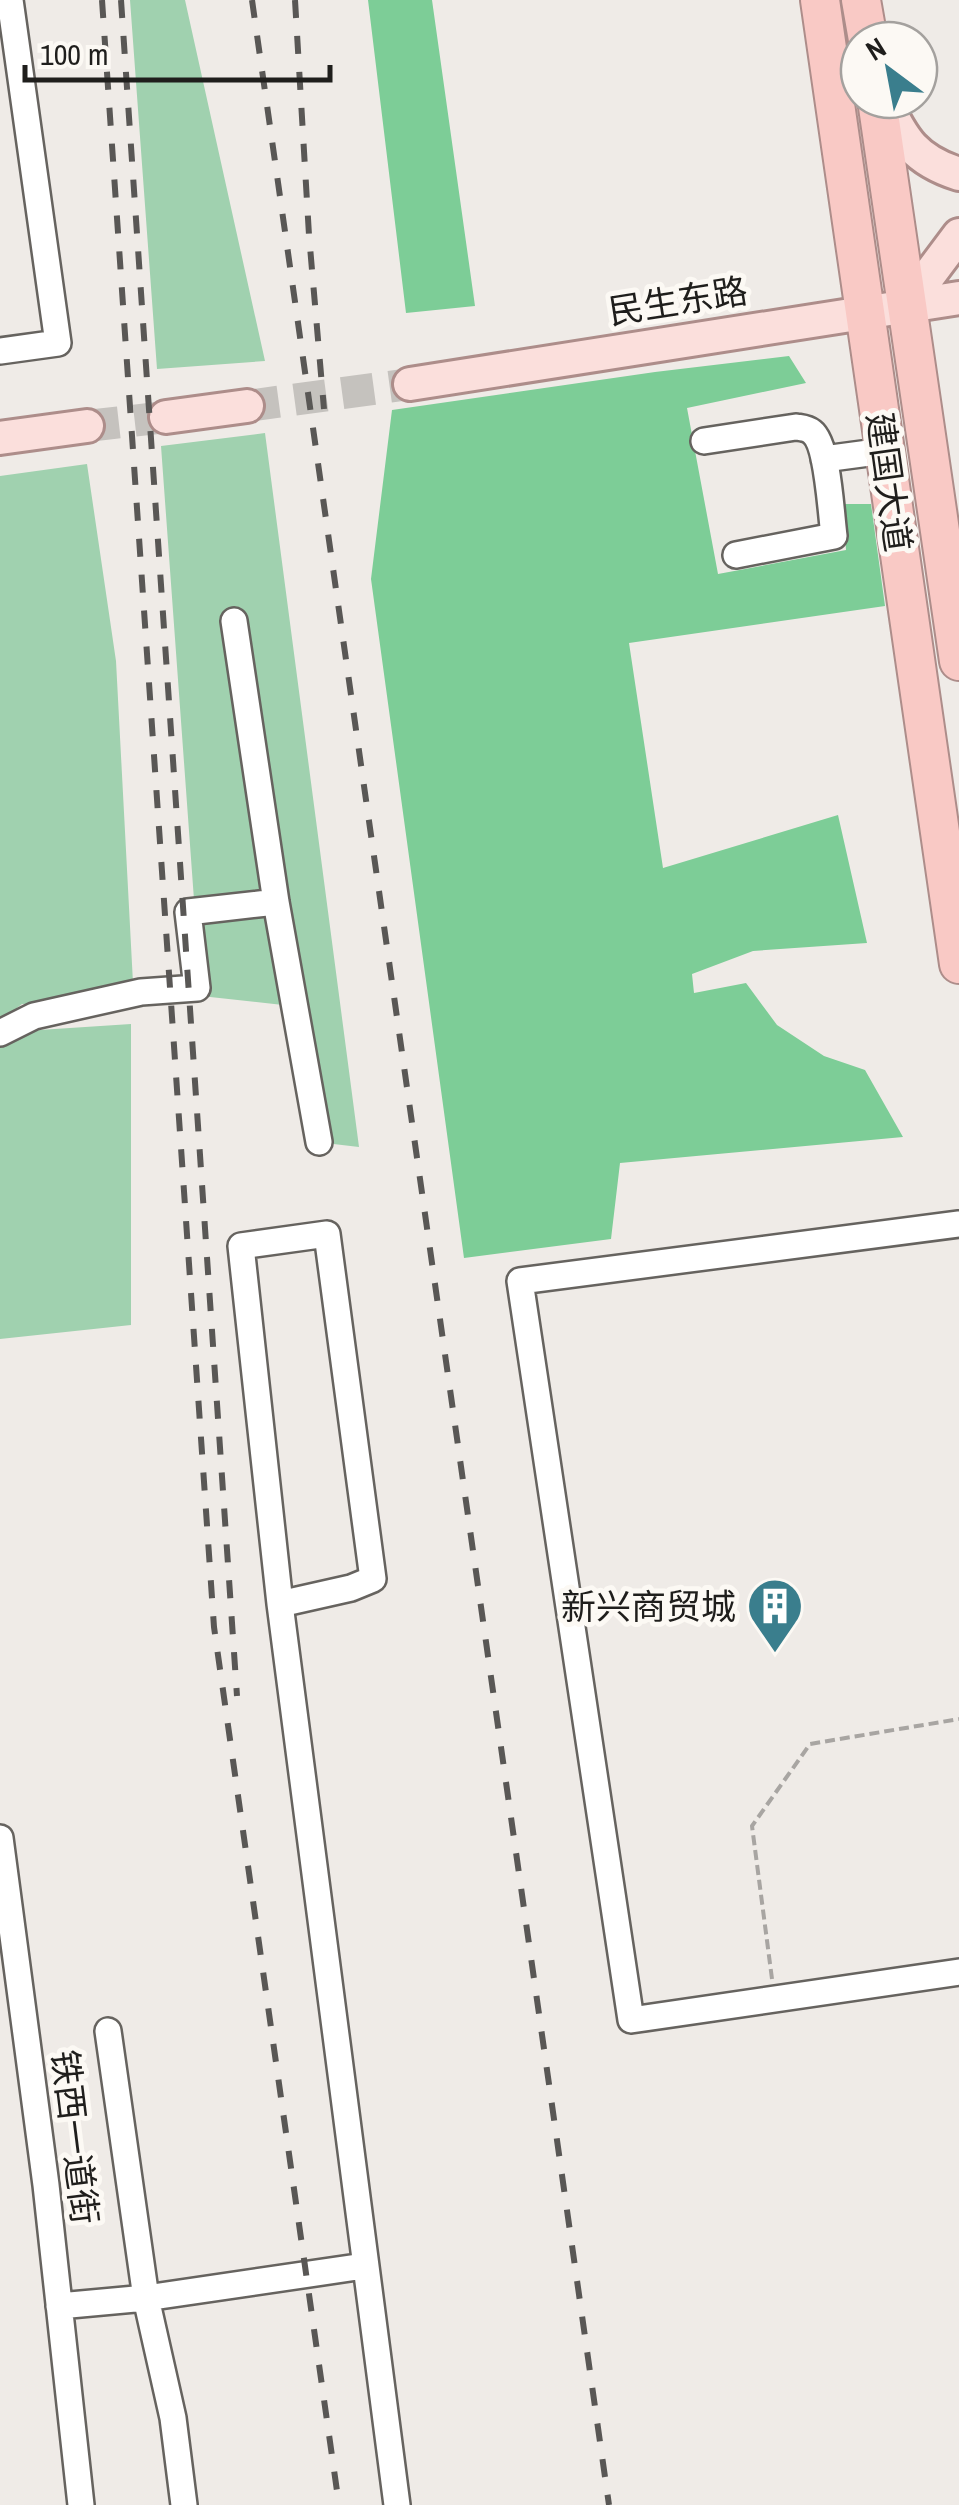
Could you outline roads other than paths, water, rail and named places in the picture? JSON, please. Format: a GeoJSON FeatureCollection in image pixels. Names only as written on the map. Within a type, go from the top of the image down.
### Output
{"type":"FeatureCollection","features":[{"type":"Feature","properties":{"kind":"highway"},"geometry":{"type":"LineString","coordinates":[[822,0],[840,10],[858,0]]}},
{"type":"Feature","properties":{"kind":"highway","name":"建国大道"},"geometry":{"type":"LineString","coordinates":[[822,0],[959,964]]}},
{"type":"Feature","properties":{"kind":"highway","name":"建国大道"},"geometry":{"type":"LineString","coordinates":[[883,120],[906,306],[959,661]]}},
{"type":"Feature","properties":{"kind":"main road"},"geometry":{"type":"LineString","coordinates":[[894,120],[911,148],[937,166],[959,174]]}},
{"type":"Feature","properties":{"kind":"main road"},"geometry":{"type":"LineString","coordinates":[[906,306],[959,235]]}},
{"type":"Feature","properties":{"kind":"main road","name":"民生东路"},"geometry":{"type":"LineString","coordinates":[[410,384],[959,298]]}},
{"type":"Feature","properties":{"kind":"main road"},"geometry":{"type":"LineString","coordinates":[[166,416],[247,406]]}},
{"type":"Feature","properties":{"kind":"main road"},"geometry":{"type":"LineString","coordinates":[[0,438],[87,426]]}},
{"type":"Feature","properties":{"kind":"street"},"geometry":{"type":"LineString","coordinates":[[0,352],[58,344],[10,0]]}},
{"type":"Feature","properties":{"kind":"street"},"geometry":{"type":"LineString","coordinates":[[704,441],[796,427],[810,430],[818,439],[824,459],[834,536],[736,555]]}},
{"type":"Feature","properties":{"kind":"street"},"geometry":{"type":"LineString","coordinates":[[824,459],[884,451]]}},
{"type":"Feature","properties":{"kind":"street"},"geometry":{"type":"LineString","coordinates":[[234,621],[276,902],[318,1142]]}},
{"type":"Feature","properties":{"kind":"street"},"geometry":{"type":"LineString","coordinates":[[0,1033],[34,1016],[141,992],[198,988],[188,912],[276,902]]}},
{"type":"Feature","properties":{"kind":"street"},"geometry":{"type":"LineString","coordinates":[[959,1224],[520,1282],[630,2020],[959,1972]]}},
{"type":"Feature","properties":{"kind":"street"},"geometry":{"type":"LineString","coordinates":[[280,1604],[373,1579],[327,1234],[240,1246],[280,1604],[397,2505]]}},
{"type":"Feature","properties":{"kind":"street","name":"铁西一道街"},"geometry":{"type":"LineString","coordinates":[[0,1838],[46,2185],[81,2505]]}},
{"type":"Feature","properties":{"kind":"street"},"geometry":{"type":"LineString","coordinates":[[108,2031],[146,2298],[173,2418],[184,2505]]}},
{"type":"Feature","properties":{"kind":"street"},"geometry":{"type":"LineString","coordinates":[[60,2306],[146,2298],[364,2266]]}},
{"type":"Feature","properties":{"kind":"tunnel"},"geometry":{"type":"LineString","coordinates":[[247,406],[410,384]]}},
{"type":"Feature","properties":{"kind":"tunnel"},"geometry":{"type":"LineString","coordinates":[[87,426],[166,417]]}},
{"type":"Feature","properties":{"kind":"railway"},"geometry":{"type":"LineString","coordinates":[[102,0],[214,1627],[339,2505]]}},
{"type":"Feature","properties":{"kind":"railway"},"geometry":{"type":"LineString","coordinates":[[121,0],[237,1696]]}},
{"type":"Feature","properties":{"kind":"railway"},"geometry":{"type":"LineString","coordinates":[[252,0],[609,2505]]}},
{"type":"Feature","properties":{"kind":"railway"},"geometry":{"type":"LineString","coordinates":[[295,0],[324,409]]}},
{"type":"Feature","properties":{"kind":"place","name":"新兴商贸城"},"geometry":{"type":"Point","coordinates":[775,1655]}}]}
